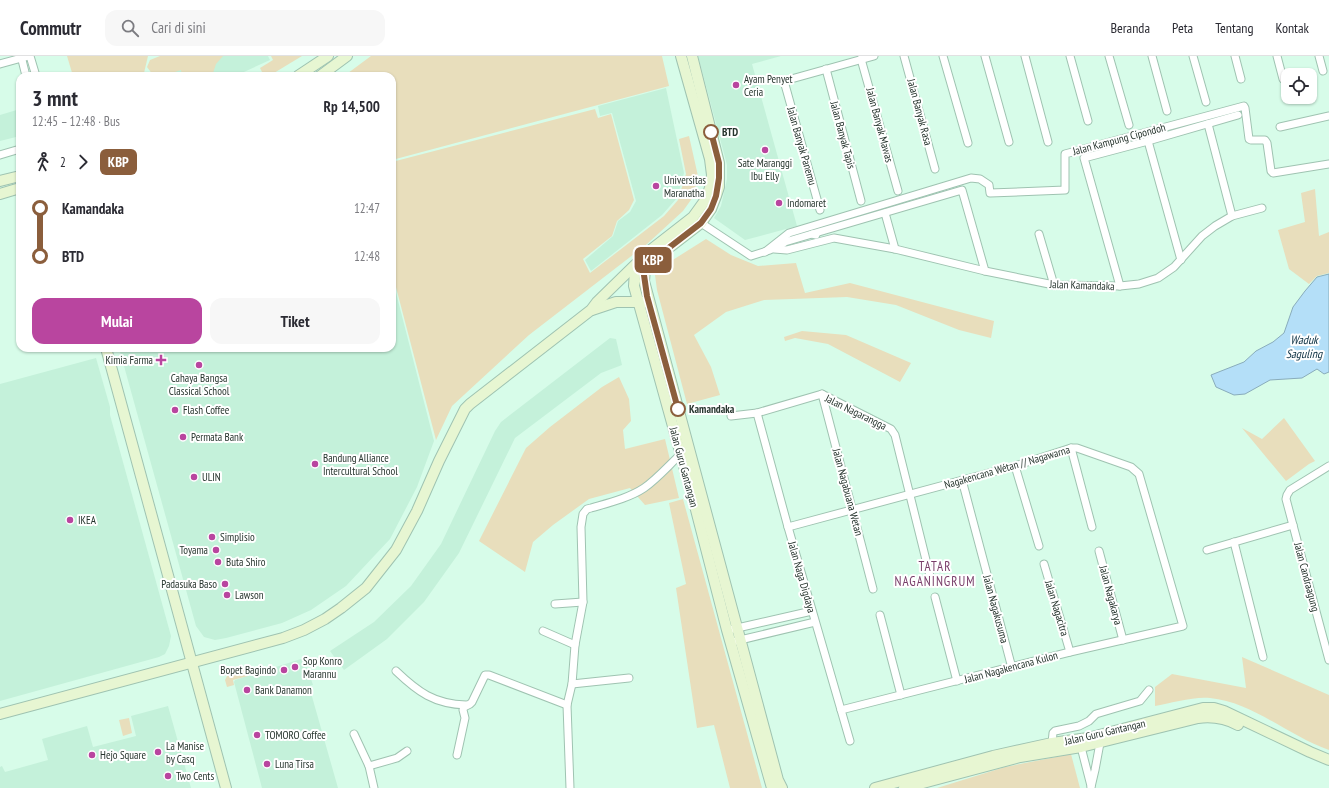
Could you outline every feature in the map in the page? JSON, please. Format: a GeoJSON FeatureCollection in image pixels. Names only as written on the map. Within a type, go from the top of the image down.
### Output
{"type":"FeatureCollection","features":[{"type":"Feature","properties":{"kind":"street"},"geometry":{"type":"LineString","coordinates":[[0,64],[29,56],[35,72]]}},
{"type":"Feature","properties":{"kind":"street"},"geometry":{"type":"LineString","coordinates":[[304,72],[328,56]]}},
{"type":"Feature","properties":{"kind":"street"},"geometry":{"type":"LineString","coordinates":[[325,72],[347,56]]}},
{"type":"Feature","properties":{"kind":"street","name":"Jalan Guru Gantangan"},"geometry":{"type":"LineString","coordinates":[[681,56],[710,159],[712,175],[710,191],[697,220],[652,248],[643,256],[638,262],[634,279],[644,302],[732,629]]}},
{"type":"Feature","properties":{"kind":"street","name":"Jalan Guru Gantangan"},"geometry":{"type":"LineString","coordinates":[[692,56],[719,163],[719,187],[711,209],[648,264],[645,270],[644,302],[681,454],[779,787]]}},
{"type":"Feature","properties":{"kind":"street"},"geometry":{"type":"LineString","coordinates":[[826,69],[874,56]]}},
{"type":"Feature","properties":{"kind":"street","name":"Jalan Banyak Rasa"},"geometry":{"type":"LineString","coordinates":[[904,56],[935,169]]}},
{"type":"Feature","properties":{"kind":"street"},"geometry":{"type":"LineString","coordinates":[[943,56],[968,143]]}},
{"type":"Feature","properties":{"kind":"street"},"geometry":{"type":"LineString","coordinates":[[985,56],[1009,142]]}},
{"type":"Feature","properties":{"kind":"street"},"geometry":{"type":"LineString","coordinates":[[1025,56],[1048,142]]}},
{"type":"Feature","properties":{"kind":"street"},"geometry":{"type":"LineString","coordinates":[[1070,56],[1088,121]]}},
{"type":"Feature","properties":{"kind":"street"},"geometry":{"type":"LineString","coordinates":[[1110,56],[1129,126]]}},
{"type":"Feature","properties":{"kind":"street"},"geometry":{"type":"LineString","coordinates":[[1152,56],[1167,112]]}},
{"type":"Feature","properties":{"kind":"street"},"geometry":{"type":"LineString","coordinates":[[1193,56],[1206,102]]}},
{"type":"Feature","properties":{"kind":"street"},"geometry":{"type":"LineString","coordinates":[[1235,56],[1241,79]]}},
{"type":"Feature","properties":{"kind":"street"},"geometry":{"type":"LineString","coordinates":[[1277,56],[1281,71]]}},
{"type":"Feature","properties":{"kind":"street"},"geometry":{"type":"LineString","coordinates":[[1319,56],[1323,71]]}},
{"type":"Feature","properties":{"kind":"street"},"geometry":{"type":"LineString","coordinates":[[21,57],[25,72]]}},
{"type":"Feature","properties":{"kind":"street","name":"Jalan Banyak Mawas"},"geometry":{"type":"LineString","coordinates":[[862,59],[898,191]]}},
{"type":"Feature","properties":{"kind":"street","name":"Jalan Banyak Panemu"},"geometry":{"type":"LineString","coordinates":[[820,210],[784,81],[826,69]]}},
{"type":"Feature","properties":{"kind":"street","name":"Jalan Banyak Tapis"},"geometry":{"type":"LineString","coordinates":[[826,69],[861,201]]}},
{"type":"Feature","properties":{"kind":"street","name":"Jalan Kampung Cipondoh"},"geometry":{"type":"LineString","coordinates":[[765,252],[789,233],[971,178],[980,179],[989,185],[990,193],[1065,190],[1065,154],[1244,106],[1249,139],[1264,140],[1267,143],[1271,171],[1273,173],[1329,164]]}},
{"type":"Feature","properties":{"kind":"street"},"geometry":{"type":"LineString","coordinates":[[1120,286],[1084,158],[1238,115]]}},
{"type":"Feature","properties":{"kind":"street"},"geometry":{"type":"LineString","coordinates":[[1280,127],[1329,116]]}},
{"type":"Feature","properties":{"kind":"street"},"geometry":{"type":"LineString","coordinates":[[1208,124],[1232,216]]}},
{"type":"Feature","properties":{"kind":"street"},"geometry":{"type":"LineString","coordinates":[[1148,141],[1181,260]]}},
{"type":"Feature","properties":{"kind":"street"},"geometry":{"type":"LineString","coordinates":[[0,155],[16,150]]}},
{"type":"Feature","properties":{"kind":"street"},"geometry":{"type":"LineString","coordinates":[[0,181],[16,177]]}},
{"type":"Feature","properties":{"kind":"street"},"geometry":{"type":"LineString","coordinates":[[0,194],[16,189]]}},
{"type":"Feature","properties":{"kind":"street"},"geometry":{"type":"LineString","coordinates":[[812,234],[962,190],[985,271]]}},
{"type":"Feature","properties":{"kind":"street","name":"Jalan Kamandaka"},"geometry":{"type":"LineString","coordinates":[[697,220],[751,256],[774,249],[785,242],[812,234],[895,249],[1054,286],[1120,286],[1139,284],[1158,278],[1181,260],[1202,236],[1215,226],[1232,216],[1262,208]]}},
{"type":"Feature","properties":{"kind":"street"},"geometry":{"type":"LineString","coordinates":[[885,213],[895,249]]}},
{"type":"Feature","properties":{"kind":"street"},"geometry":{"type":"LineString","coordinates":[[1039,234],[1054,286]]}},
{"type":"Feature","properties":{"kind":"street","name":"Jalan Kamandaka"},"geometry":{"type":"LineString","coordinates":[[774,249],[787,250],[834,238]]}},
{"type":"Feature","properties":{"kind":"street"},"geometry":{"type":"LineString","coordinates":[[0,714],[283,638],[304,630],[325,619],[341,608],[366,588],[396,550],[417,512],[439,461],[465,409],[591,310],[597,302],[638,262]]}},
{"type":"Feature","properties":{"kind":"street"},"geometry":{"type":"LineString","coordinates":[[591,310],[616,302],[644,302]]}},
{"type":"Feature","properties":{"kind":"street"},"geometry":{"type":"LineString","coordinates":[[107,352],[226,788]]}},
{"type":"Feature","properties":{"kind":"street","name":"Jalan Nagarangga"},"geometry":{"type":"LineString","coordinates":[[732,416],[757,413],[822,394],[891,429],[895,435],[930,576]]}},
{"type":"Feature","properties":{"kind":"street","name":"Jalan Nagabuana Wetan"},"geometry":{"type":"LineString","coordinates":[[822,394],[873,589]]}},
{"type":"Feature","properties":{"kind":"street","name":"Jalan Naga Digdaya"},"geometry":{"type":"LineString","coordinates":[[757,413],[788,527],[850,741]]}},
{"type":"Feature","properties":{"kind":"street"},"geometry":{"type":"LineString","coordinates":[[1071,448],[1092,527]]}},
{"type":"Feature","properties":{"kind":"street","name":"Nagakencana Wétan // Nagawarna"},"geometry":{"type":"LineString","coordinates":[[788,527],[1015,466],[1071,448],[1077,448],[1131,467],[1139,474],[1182,626]]}},
{"type":"Feature","properties":{"kind":"street"},"geometry":{"type":"LineString","coordinates":[[570,788],[567,705],[572,684],[575,645],[584,602],[581,527],[583,514],[587,509],[632,494],[642,489],[681,454]]}},
{"type":"Feature","properties":{"kind":"street"},"geometry":{"type":"LineString","coordinates":[[1015,466],[1039,546]]}},
{"type":"Feature","properties":{"kind":"street","name":"Jalan Candraagung"},"geometry":{"type":"LineString","coordinates":[[1329,466],[1290,490],[1286,495],[1329,660]]}},
{"type":"Feature","properties":{"kind":"street","name":"Jalan Nagakusuma"},"geometry":{"type":"LineString","coordinates":[[962,480],[1012,668]]}},
{"type":"Feature","properties":{"kind":"street"},"geometry":{"type":"LineString","coordinates":[[1207,550],[1293,525]]}},
{"type":"Feature","properties":{"kind":"street"},"geometry":{"type":"LineString","coordinates":[[1234,542],[1263,657]]}},
{"type":"Feature","properties":{"kind":"street","name":"Jalan Nagakarya"},"geometry":{"type":"LineString","coordinates":[[1099,551],[1123,640]]}},
{"type":"Feature","properties":{"kind":"street","name":"Jalan Nagacitra"},"geometry":{"type":"LineString","coordinates":[[1044,564],[1070,652]]}},
{"type":"Feature","properties":{"kind":"street"},"geometry":{"type":"LineString","coordinates":[[935,596],[956,681]]}},
{"type":"Feature","properties":{"kind":"street"},"geometry":{"type":"LineString","coordinates":[[555,604],[584,602]]}},
{"type":"Feature","properties":{"kind":"street"},"geometry":{"type":"LineString","coordinates":[[732,629],[812,611]]}},
{"type":"Feature","properties":{"kind":"street"},"geometry":{"type":"LineString","coordinates":[[880,615],[901,695]]}},
{"type":"Feature","properties":{"kind":"street"},"geometry":{"type":"LineString","coordinates":[[736,641],[816,622]]}},
{"type":"Feature","properties":{"kind":"street","name":"Jalan Nagakencana Kulon"},"geometry":{"type":"LineString","coordinates":[[841,710],[1012,668],[1070,652],[1182,626]]}},
{"type":"Feature","properties":{"kind":"street"},"geometry":{"type":"LineString","coordinates":[[543,630],[575,645]]}},
{"type":"Feature","properties":{"kind":"street"},"geometry":{"type":"LineString","coordinates":[[396,671],[420,692],[442,702],[466,705],[470,704],[484,676],[486,675],[567,705]]}},
{"type":"Feature","properties":{"kind":"street"},"geometry":{"type":"LineString","coordinates":[[572,684],[629,678]]}},
{"type":"Feature","properties":{"kind":"street"},"geometry":{"type":"LineString","coordinates":[[1052,743],[1053,733],[1055,731],[1079,726],[1089,721],[1096,714],[1140,701],[1149,690]]}},
{"type":"Feature","properties":{"kind":"street"},"geometry":{"type":"LineString","coordinates":[[456,755],[465,718],[463,710],[466,705]]}},
{"type":"Feature","properties":{"kind":"street","name":"Jalan Guru Gantangan"},"geometry":{"type":"LineString","coordinates":[[875,788],[993,756],[1052,743],[1088,738],[1195,710],[1214,708],[1224,711],[1329,760]]}},
{"type":"Feature","properties":{"kind":"street","name":"Jalan Guru Gantangan"},"geometry":{"type":"LineString","coordinates":[[904,788],[1020,757],[1100,743],[1209,716],[1228,720],[1329,767]]}},
{"type":"Feature","properties":{"kind":"street"},"geometry":{"type":"LineString","coordinates":[[354,734],[369,766],[374,788]]}},
{"type":"Feature","properties":{"kind":"street"},"geometry":{"type":"LineString","coordinates":[[1091,788],[1100,743]]}},
{"type":"Feature","properties":{"kind":"street"},"geometry":{"type":"LineString","coordinates":[[1081,747],[1091,788]]}},
{"type":"Feature","properties":{"kind":"street"},"geometry":{"type":"LineString","coordinates":[[369,766],[397,758],[406,751]]}},
{"type":"Feature","properties":{"kind":"shaded area"},"geometry":{"type":"Polygon","coordinates":[[[67,56],[148,56],[144,72],[72,72],[67,56]]]}},
{"type":"Feature","properties":{"kind":"shaded area"},"geometry":{"type":"Polygon","coordinates":[[[160,56],[223,56],[216,64],[213,72],[181,72],[181,70],[175,72],[151,72],[147,67],[150,60],[160,56]]]}},
{"type":"Feature","properties":{"kind":"shaded area"},"geometry":{"type":"Polygon","coordinates":[[[194,56],[268,56],[270,60],[244,72],[166,72],[165,70],[194,56]]]}},
{"type":"Feature","properties":{"kind":"shaded area"},"geometry":{"type":"Polygon","coordinates":[[[271,56],[302,56],[276,72],[262,72],[260,68],[273,60],[271,56]]]}},
{"type":"Feature","properties":{"kind":"shaded area"},"geometry":{"type":"Polygon","coordinates":[[[371,56],[662,56],[669,86],[396,159],[396,72],[349,72],[371,56]]]}},
{"type":"Feature","properties":{"kind":"shaded area"},"geometry":{"type":"Polygon","coordinates":[[[698,56],[781,56],[752,64],[797,226],[745,240],[714,218],[721,206],[727,179],[727,165],[698,56]]]}},
{"type":"Feature","properties":{"kind":"shaded area","name":"Universitas Maranatha"},"geometry":{"type":"Polygon","coordinates":[[[666,88],[684,173],[677,198],[662,215],[591,271],[585,260],[613,236],[618,221],[630,212],[636,201],[612,113],[600,116],[598,106],[666,88]]]}},
{"type":"Feature","properties":{"kind":"shaded area"},"geometry":{"type":"Polygon","coordinates":[[[595,109],[598,118],[611,114],[634,200],[629,210],[617,221],[612,236],[583,259],[590,273],[664,216],[678,200],[686,174],[679,139],[689,136],[698,176],[693,197],[683,211],[647,244],[529,335],[452,406],[436,440],[396,287],[396,161],[595,109]]]}},
{"type":"Feature","properties":{"kind":"shaded area"},"geometry":{"type":"Polygon","coordinates":[[[16,110],[16,137],[0,141],[0,115],[16,110]]]}},
{"type":"Feature","properties":{"kind":"shaded area"},"geometry":{"type":"Polygon","coordinates":[[[1315,189],[1319,236],[1329,232],[1329,273],[1317,276],[1309,284],[1289,269],[1278,230],[1305,222],[1301,193],[1315,189]]]}},
{"type":"Feature","properties":{"kind":"shaded area"},"geometry":{"type":"Polygon","coordinates":[[[706,239],[731,255],[758,266],[796,263],[805,293],[850,283],[994,321],[991,338],[959,330],[896,305],[847,297],[764,300],[726,312],[694,335],[711,367],[720,395],[687,404],[657,290],[655,275],[660,268],[706,239]]]}},
{"type":"Feature","properties":{"kind":"shaded area","name":"Bandung Alliance Intercultural School"},"geometry":{"type":"Polygon","coordinates":[[[396,293],[434,441],[417,487],[390,539],[346,586],[311,610],[282,623],[215,640],[204,637],[196,626],[120,352],[396,352],[396,293]]]}},
{"type":"Feature","properties":{"kind":"shaded area"},"geometry":{"type":"Polygon","coordinates":[[[802,331],[846,335],[911,363],[900,382],[828,344],[795,338],[785,341],[784,337],[802,331]]]}},
{"type":"Feature","properties":{"kind":"shaded area"},"geometry":{"type":"Polygon","coordinates":[[[610,338],[616,339],[622,365],[601,373],[515,438],[459,553],[424,602],[387,639],[344,670],[330,651],[374,622],[411,586],[441,544],[495,431],[501,422],[610,338]]]}},
{"type":"Feature","properties":{"kind":"shaded area","name":"IKEA"},"geometry":{"type":"Polygon","coordinates":[[[96,358],[110,407],[110,415],[171,636],[169,646],[165,654],[159,657],[0,701],[0,384],[96,358]]]}},
{"type":"Feature","properties":{"kind":"shaded area"},"geometry":{"type":"Polygon","coordinates":[[[619,377],[629,399],[631,421],[623,430],[625,449],[665,439],[679,498],[645,505],[630,488],[589,499],[553,525],[533,542],[525,572],[479,541],[526,448],[550,427],[602,387],[619,377]]]}},
{"type":"Feature","properties":{"kind":"shaded area"},"geometry":{"type":"Polygon","coordinates":[[[1284,418],[1315,461],[1286,481],[1242,428],[1262,439],[1284,418]]]}},
{"type":"Feature","properties":{"kind":"shaded area"},"geometry":{"type":"Polygon","coordinates":[[[683,499],[762,788],[730,788],[714,725],[697,728],[676,588],[686,584],[669,503],[683,499]]]}},
{"type":"Feature","properties":{"kind":"shaded area"},"geometry":{"type":"Polygon","coordinates":[[[1242,657],[1329,695],[1329,750],[1299,737],[1256,713],[1226,701],[1210,698],[1198,698],[1155,706],[1155,687],[1172,674],[1246,688],[1242,657]]]}},
{"type":"Feature","properties":{"kind":"shaded area"},"geometry":{"type":"Polygon","coordinates":[[[304,658],[313,685],[309,686],[338,788],[262,788],[234,682],[235,680],[304,658]]]}},
{"type":"Feature","properties":{"kind":"shaded area"},"geometry":{"type":"Polygon","coordinates":[[[247,669],[248,676],[233,680],[234,685],[227,687],[225,680],[228,674],[247,669]]]}},
{"type":"Feature","properties":{"kind":"shaded area"},"geometry":{"type":"Polygon","coordinates":[[[168,706],[191,788],[0,788],[0,767],[2,766],[5,772],[48,760],[42,739],[87,726],[93,747],[136,736],[131,716],[168,706]]]}},
{"type":"Feature","properties":{"kind":"shaded area"},"geometry":{"type":"Polygon","coordinates":[[[129,718],[132,733],[123,736],[119,720],[129,718]]]}},
{"type":"Feature","properties":{"kind":"shaded area"},"geometry":{"type":"Polygon","coordinates":[[[1071,754],[1080,788],[937,788],[1005,767],[1071,754]]]}},
{"type":"Feature","properties":{"kind":"water","name":"Waduk Saguling"},"geometry":{"type":"Polygon","coordinates":[[[1329,274],[1329,372],[1324,374],[1317,369],[1302,378],[1270,380],[1245,394],[1234,395],[1216,387],[1211,375],[1244,362],[1256,351],[1273,342],[1284,333],[1293,307],[1305,291],[1317,277],[1329,274]]]}},
{"type":"Feature","properties":{"kind":"bus line","name":"KBP"},"geometry":{"type":"LineString","coordinates":[[678,409],[647,296],[644,275],[648,264],[701,223],[711,209],[719,187],[719,163],[711,132]]}},
{"type":"Feature","properties":{"kind":"place","name":"Ayam Penyet Ceria"},"geometry":{"type":"Point","coordinates":[736,85]}},
{"type":"Feature","properties":{"kind":"place","name":"BTD"},"geometry":{"type":"Point","coordinates":[711,132]}},
{"type":"Feature","properties":{"kind":"place","name":"Sate Maranggi Ibu Elly"},"geometry":{"type":"Point","coordinates":[765,150]}},
{"type":"Feature","properties":{"kind":"place","name":"Universitas Maranatha"},"geometry":{"type":"Point","coordinates":[656,186]}},
{"type":"Feature","properties":{"kind":"place","name":"Indomaret"},"geometry":{"type":"Point","coordinates":[779,203]}},
{"type":"Feature","properties":{"kind":"place","name":"Kimia Farma"},"geometry":{"type":"Point","coordinates":[161,360]}},
{"type":"Feature","properties":{"kind":"place","name":"Cahaya Bangsa Classical School"},"geometry":{"type":"Point","coordinates":[199,365]}},
{"type":"Feature","properties":{"kind":"place","name":"Kamandaka"},"geometry":{"type":"Point","coordinates":[678,409]}},
{"type":"Feature","properties":{"kind":"place","name":"Flash Coffee"},"geometry":{"type":"Point","coordinates":[175,410]}},
{"type":"Feature","properties":{"kind":"place","name":"Permata Bank"},"geometry":{"type":"Point","coordinates":[183,437]}},
{"type":"Feature","properties":{"kind":"place","name":"Bandung Alliance Intercultural School"},"geometry":{"type":"Point","coordinates":[315,464]}},
{"type":"Feature","properties":{"kind":"place","name":"ULIN"},"geometry":{"type":"Point","coordinates":[194,477]}},
{"type":"Feature","properties":{"kind":"place","name":"IKEA"},"geometry":{"type":"Point","coordinates":[70,520]}},
{"type":"Feature","properties":{"kind":"place","name":"Simplisio"},"geometry":{"type":"Point","coordinates":[212,537]}},
{"type":"Feature","properties":{"kind":"place","name":"Toyama"},"geometry":{"type":"Point","coordinates":[216,550]}},
{"type":"Feature","properties":{"kind":"place","name":"Buta Shiro"},"geometry":{"type":"Point","coordinates":[218,562]}},
{"type":"Feature","properties":{"kind":"place","name":"Padasuka Baso"},"geometry":{"type":"Point","coordinates":[225,584]}},
{"type":"Feature","properties":{"kind":"place","name":"Lawson"},"geometry":{"type":"Point","coordinates":[227,595]}},
{"type":"Feature","properties":{"kind":"place","name":"Sop Konro Marannu"},"geometry":{"type":"Point","coordinates":[295,667]}},
{"type":"Feature","properties":{"kind":"place","name":"Bopet Bagindo"},"geometry":{"type":"Point","coordinates":[284,670]}},
{"type":"Feature","properties":{"kind":"place","name":"Bank Danamon"},"geometry":{"type":"Point","coordinates":[247,690]}},
{"type":"Feature","properties":{"kind":"place","name":"TOMORO Coffee"},"geometry":{"type":"Point","coordinates":[257,735]}},
{"type":"Feature","properties":{"kind":"place","name":"La Manise by Casq"},"geometry":{"type":"Point","coordinates":[158,752]}},
{"type":"Feature","properties":{"kind":"place","name":"Hejo Square"},"geometry":{"type":"Point","coordinates":[92,755]}},
{"type":"Feature","properties":{"kind":"place","name":"Luna Tirsa"},"geometry":{"type":"Point","coordinates":[267,764]}},
{"type":"Feature","properties":{"kind":"place","name":"Two Cents"},"geometry":{"type":"Point","coordinates":[168,776]}},
{"type":"Feature","properties":{"kind":"district","name":"TATAR NAGANINGRUM"},"geometry":{"type":"Point","coordinates":[935,574]}}]}
